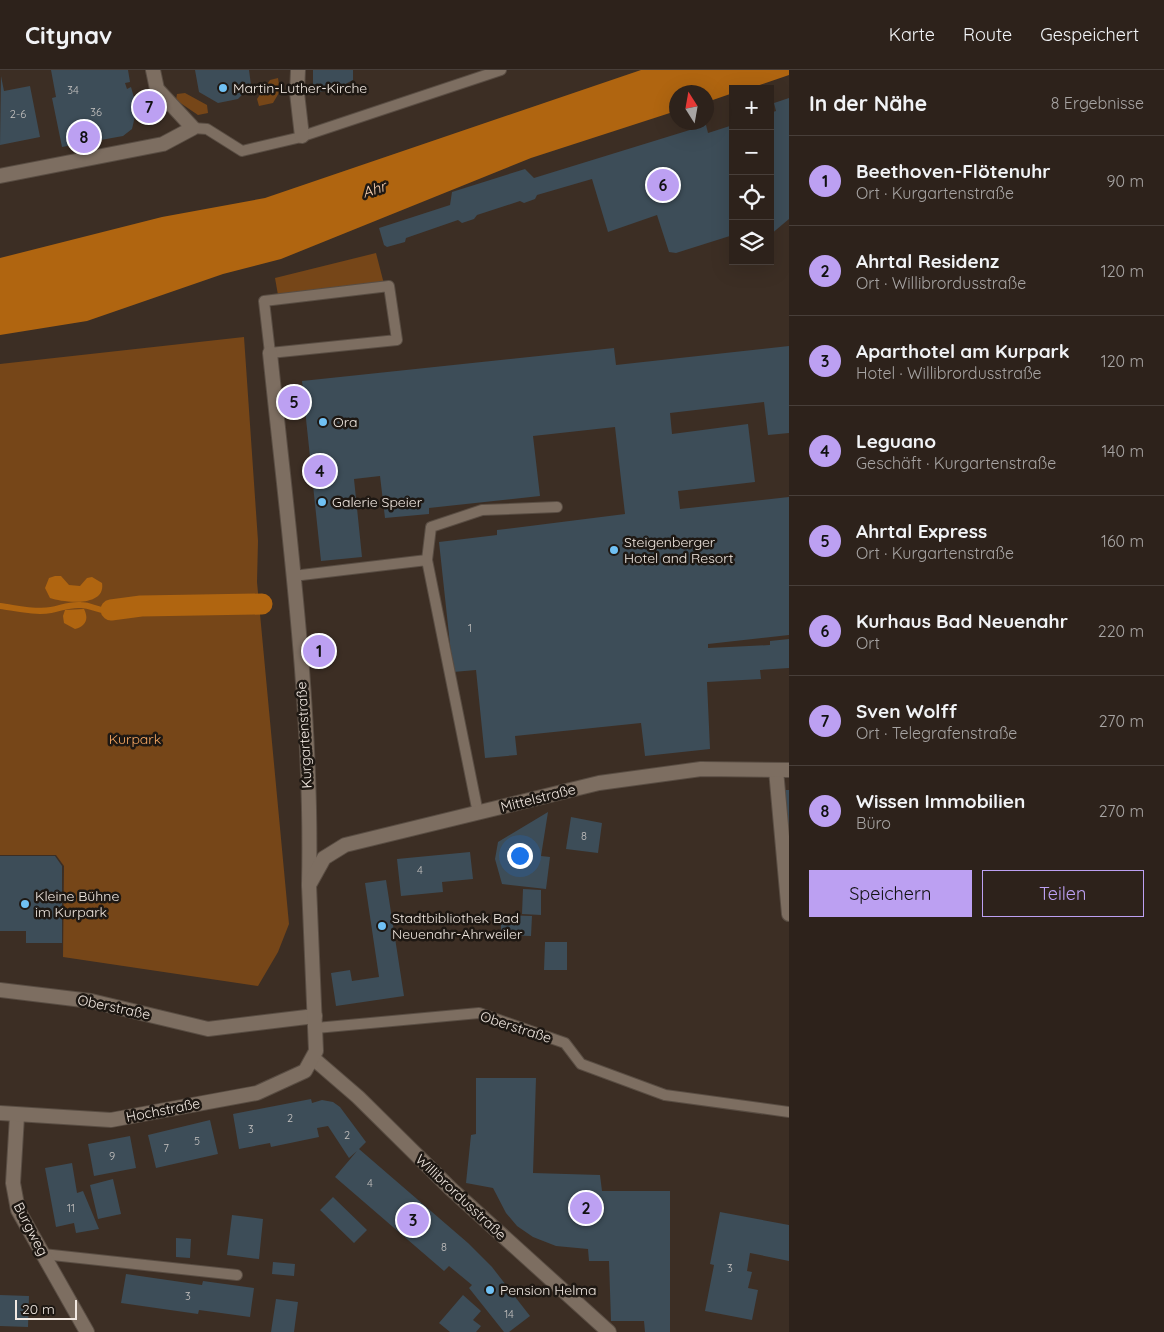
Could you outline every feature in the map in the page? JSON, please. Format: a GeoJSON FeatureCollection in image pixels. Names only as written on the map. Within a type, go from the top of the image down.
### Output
{"type":"FeatureCollection","features":[{"type":"Feature","properties":{"kind":"street"},"geometry":{"type":"LineString","coordinates":[[0,176],[163,144],[193,128],[157,89],[153,70]]}},
{"type":"Feature","properties":{"kind":"street"},"geometry":{"type":"LineString","coordinates":[[298,70],[297,93],[302,136]]}},
{"type":"Feature","properties":{"kind":"street","name":"Kurgartenstraße"},"geometry":{"type":"LineString","coordinates":[[270,353],[293,576],[308,795],[309,885],[316,1022],[316,1051],[314,1059]]}},
{"type":"Feature","properties":{"kind":"street","name":"Mittelstraße"},"geometry":{"type":"LineString","coordinates":[[309,885],[324,858],[344,845],[599,783],[701,769],[783,770]]}},
{"type":"Feature","properties":{"kind":"street"},"geometry":{"type":"LineString","coordinates":[[783,770],[789,914]]}},
{"type":"Feature","properties":{"kind":"street","name":"Oberstraße"},"geometry":{"type":"LineString","coordinates":[[0,990],[91,1001],[208,1029],[316,1022]]}},
{"type":"Feature","properties":{"kind":"street","name":"Hochstraße"},"geometry":{"type":"LineString","coordinates":[[0,1113],[17,1116],[111,1120],[257,1093],[305,1071],[314,1059]]}},
{"type":"Feature","properties":{"kind":"street","name":"Willibrordusstraße"},"geometry":{"type":"LineString","coordinates":[[314,1059],[358,1098],[450,1188],[609,1332]]}},
{"type":"Feature","properties":{"kind":"street","name":"Burgweg"},"geometry":{"type":"LineString","coordinates":[[17,1116],[14,1196],[24,1223],[87,1332]]}},
{"type":"Feature","properties":{"kind":"lane"},"geometry":{"type":"LineString","coordinates":[[193,128],[207,129],[242,151],[302,136],[501,70]]}},
{"type":"Feature","properties":{"kind":"lane"},"geometry":{"type":"LineString","coordinates":[[389,286],[397,340],[270,353],[264,301],[389,286]]}},
{"type":"Feature","properties":{"kind":"lane"},"geometry":{"type":"LineString","coordinates":[[478,813],[426,560],[431,527],[482,510],[557,507]]}},
{"type":"Feature","properties":{"kind":"lane"},"geometry":{"type":"LineString","coordinates":[[293,576],[426,560]]}},
{"type":"Feature","properties":{"kind":"lane","name":"Oberstraße"},"geometry":{"type":"LineString","coordinates":[[316,1022],[479,1013],[565,1043],[581,1064],[665,1095],[789,1112]]}},
{"type":"Feature","properties":{"kind":"lane"},"geometry":{"type":"LineString","coordinates":[[42,1254],[237,1275]]}},
{"type":"Feature","properties":{"kind":"green space"},"geometry":{"type":"Polygon","coordinates":[[[278,78],[280,91],[273,103],[259,106],[257,99],[270,80],[278,78]]]}},
{"type":"Feature","properties":{"kind":"green space"},"geometry":{"type":"Polygon","coordinates":[[[185,93],[207,105],[208,113],[198,115],[176,100],[177,94],[185,93]]]}},
{"type":"Feature","properties":{"kind":"green space"},"geometry":{"type":"Polygon","coordinates":[[[376,253],[384,284],[278,295],[275,278],[376,253]]]}},
{"type":"Feature","properties":{"kind":"green space","name":"Kurpark"},"geometry":{"type":"Polygon","coordinates":[[[244,337],[258,541],[257,582],[289,924],[278,952],[258,986],[63,957],[64,866],[56,855],[0,855],[0,364],[244,337]]]}},
{"type":"Feature","properties":{"kind":"water","name":"Ahr"},"geometry":{"type":"Polygon","coordinates":[[[641,70],[789,70],[789,75],[760,85],[729,85],[729,94],[714,100],[714,85],[669,85],[669,113],[531,158],[281,259],[223,274],[87,321],[0,335],[0,258],[162,217],[265,198],[641,70]]]}},
{"type":"Feature","properties":{"kind":"water"},"geometry":{"type":"Polygon","coordinates":[[[61,576],[69,585],[80,586],[87,578],[92,577],[102,583],[102,591],[91,600],[74,602],[50,598],[45,588],[49,578],[61,576]]]}},
{"type":"Feature","properties":{"kind":"water"},"geometry":{"type":"Polygon","coordinates":[[[84,609],[86,622],[82,626],[75,629],[64,623],[63,616],[65,610],[84,609]]]}},
{"type":"Feature","properties":{"kind":"building"},"geometry":{"type":"Polygon","coordinates":[[[51,70],[128,70],[130,82],[125,83],[127,89],[131,87],[137,108],[132,129],[123,136],[62,147],[52,98],[56,97],[51,70]]]}},
{"type":"Feature","properties":{"kind":"building","name":"Martin-Luther-Kirche"},"geometry":{"type":"Polygon","coordinates":[[[195,70],[249,70],[251,85],[238,99],[218,103],[199,92],[195,70]]]}},
{"type":"Feature","properties":{"kind":"building"},"geometry":{"type":"Polygon","coordinates":[[[313,70],[353,70],[353,80],[332,91],[313,92],[313,70]]]}},
{"type":"Feature","properties":{"kind":"building"},"geometry":{"type":"Polygon","coordinates":[[[1,76],[4,91],[30,86],[40,137],[0,145],[1,76]]]}},
{"type":"Feature","properties":{"kind":"building"},"geometry":{"type":"Polygon","coordinates":[[[789,98],[789,219],[774,232],[774,112],[776,111],[774,103],[789,98]]]}},
{"type":"Feature","properties":{"kind":"building"},"geometry":{"type":"Polygon","coordinates":[[[729,126],[729,236],[676,253],[669,252],[657,215],[608,232],[592,179],[537,195],[535,199],[524,203],[520,201],[477,215],[474,219],[462,223],[458,220],[406,238],[405,242],[387,247],[384,245],[379,228],[450,205],[452,192],[525,169],[534,178],[690,130],[707,130],[708,133],[729,126]]]}},
{"type":"Feature","properties":{"kind":"building","name":"Steigenberger Hotel and Resort"},"geometry":{"type":"Polygon","coordinates":[[[789,346],[789,433],[768,435],[764,402],[670,413],[672,434],[748,424],[755,482],[678,491],[680,509],[789,497],[789,635],[708,644],[708,648],[770,645],[770,641],[789,639],[789,668],[760,670],[761,679],[707,682],[710,749],[645,756],[641,723],[515,736],[517,755],[485,758],[476,670],[453,672],[439,542],[497,535],[497,530],[625,514],[615,427],[533,436],[540,496],[429,508],[429,514],[385,518],[380,476],[354,479],[362,557],[321,561],[302,381],[614,348],[616,365],[789,346]]]}},
{"type":"Feature","properties":{"kind":"building"},"geometry":{"type":"Polygon","coordinates":[[[781,790],[789,790],[789,825],[783,826],[781,790]]]}},
{"type":"Feature","properties":{"kind":"building"},"geometry":{"type":"Polygon","coordinates":[[[548,812],[541,856],[550,857],[546,889],[502,884],[495,859],[498,842],[548,812]]]}},
{"type":"Feature","properties":{"kind":"building"},"geometry":{"type":"Polygon","coordinates":[[[571,817],[602,823],[598,853],[566,849],[571,817]]]}},
{"type":"Feature","properties":{"kind":"building"},"geometry":{"type":"Polygon","coordinates":[[[470,852],[473,879],[442,882],[443,892],[401,896],[397,859],[470,852]]]}},
{"type":"Feature","properties":{"kind":"building"},"geometry":{"type":"Polygon","coordinates":[[[0,856],[55,856],[62,866],[62,943],[26,943],[26,931],[0,931],[0,856]]]}},
{"type":"Feature","properties":{"kind":"building","name":"Stadtbibliothek Bad Neuenahr-Ahrweiler"},"geometry":{"type":"Polygon","coordinates":[[[386,880],[404,996],[336,1006],[331,973],[350,970],[352,981],[379,977],[365,883],[386,880]]]}},
{"type":"Feature","properties":{"kind":"building"},"geometry":{"type":"Polygon","coordinates":[[[523,889],[541,890],[541,915],[522,914],[523,889]]]}},
{"type":"Feature","properties":{"kind":"building"},"geometry":{"type":"Polygon","coordinates":[[[501,915],[532,916],[531,936],[501,935],[501,915]]]}},
{"type":"Feature","properties":{"kind":"building"},"geometry":{"type":"Polygon","coordinates":[[[545,942],[567,942],[567,970],[544,970],[545,942]]]}},
{"type":"Feature","properties":{"kind":"building"},"geometry":{"type":"Polygon","coordinates":[[[476,1078],[536,1078],[533,1173],[600,1175],[602,1191],[670,1191],[670,1332],[645,1332],[644,1321],[611,1321],[609,1261],[589,1261],[588,1249],[556,1246],[533,1237],[517,1226],[506,1213],[493,1188],[466,1183],[471,1135],[476,1134],[476,1078]]]}},
{"type":"Feature","properties":{"kind":"building"},"geometry":{"type":"Polygon","coordinates":[[[311,1099],[312,1103],[322,1100],[333,1102],[340,1107],[366,1142],[359,1149],[468,1243],[492,1267],[530,1316],[509,1332],[504,1332],[469,1288],[472,1285],[449,1266],[444,1271],[335,1177],[357,1151],[349,1158],[328,1126],[317,1128],[319,1137],[271,1147],[270,1143],[239,1149],[233,1114],[311,1099]]]}},
{"type":"Feature","properties":{"kind":"building"},"geometry":{"type":"Polygon","coordinates":[[[210,1120],[218,1154],[156,1168],[148,1135],[210,1120]]]}},
{"type":"Feature","properties":{"kind":"building"},"geometry":{"type":"Polygon","coordinates":[[[130,1136],[136,1168],[94,1176],[88,1144],[130,1136]]]}},
{"type":"Feature","properties":{"kind":"building"},"geometry":{"type":"Polygon","coordinates":[[[72,1163],[77,1193],[83,1191],[99,1229],[76,1233],[74,1223],[56,1227],[45,1168],[72,1163]]]}},
{"type":"Feature","properties":{"kind":"building"},"geometry":{"type":"Polygon","coordinates":[[[113,1179],[121,1214],[98,1219],[90,1185],[113,1179]]]}},
{"type":"Feature","properties":{"kind":"building"},"geometry":{"type":"Polygon","coordinates":[[[333,1197],[367,1230],[354,1243],[320,1210],[333,1197]]]}},
{"type":"Feature","properties":{"kind":"building"},"geometry":{"type":"Polygon","coordinates":[[[720,1212],[789,1225],[789,1261],[750,1253],[747,1271],[752,1272],[748,1288],[758,1290],[752,1320],[705,1311],[714,1265],[710,1264],[720,1212]]]}},
{"type":"Feature","properties":{"kind":"building"},"geometry":{"type":"Polygon","coordinates":[[[232,1215],[263,1219],[259,1259],[227,1255],[232,1215]]]}},
{"type":"Feature","properties":{"kind":"building"},"geometry":{"type":"Polygon","coordinates":[[[176,1238],[191,1239],[190,1258],[176,1257],[176,1238]]]}},
{"type":"Feature","properties":{"kind":"building"},"geometry":{"type":"Polygon","coordinates":[[[273,1262],[295,1264],[294,1276],[272,1274],[273,1262]]]}},
{"type":"Feature","properties":{"kind":"building"},"geometry":{"type":"Polygon","coordinates":[[[126,1274],[202,1285],[203,1281],[254,1288],[250,1317],[199,1310],[198,1314],[121,1303],[126,1274]]]}},
{"type":"Feature","properties":{"kind":"building"},"geometry":{"type":"Polygon","coordinates":[[[0,1295],[29,1296],[28,1327],[0,1326],[0,1295]]]}},
{"type":"Feature","properties":{"kind":"building"},"geometry":{"type":"Polygon","coordinates":[[[463,1295],[481,1311],[473,1320],[481,1326],[476,1332],[450,1332],[439,1323],[463,1295]]]}},
{"type":"Feature","properties":{"kind":"building"},"geometry":{"type":"Polygon","coordinates":[[[276,1299],[298,1302],[294,1332],[271,1332],[276,1299]]]}},
{"type":"Feature","properties":{"kind":"waterway"},"geometry":{"type":"LineString","coordinates":[[111,610],[141,606],[262,604]]}},
{"type":"Feature","properties":{"kind":"waterway"},"geometry":{"type":"LineString","coordinates":[[0,606],[39,611],[81,605],[111,610]]}},
{"type":"Feature","properties":{"kind":"place","name":"Martin-Luther-Kirche"},"geometry":{"type":"Point","coordinates":[223,88]}},
{"type":"Feature","properties":{"kind":"place","name":"Sven Wolff"},"geometry":{"type":"Point","coordinates":[149,107]}},
{"type":"Feature","properties":{"kind":"place","name":"Wissen Immobilien"},"geometry":{"type":"Point","coordinates":[84,137]}},
{"type":"Feature","properties":{"kind":"place","name":"Kurhaus Bad Neuenahr"},"geometry":{"type":"Point","coordinates":[663,185]}},
{"type":"Feature","properties":{"kind":"place","name":"Ahrtal Express"},"geometry":{"type":"Point","coordinates":[294,402]}},
{"type":"Feature","properties":{"kind":"place","name":"Ora"},"geometry":{"type":"Point","coordinates":[323,422]}},
{"type":"Feature","properties":{"kind":"place","name":"Leguano"},"geometry":{"type":"Point","coordinates":[320,471]}},
{"type":"Feature","properties":{"kind":"place","name":"Galerie Speier"},"geometry":{"type":"Point","coordinates":[322,502]}},
{"type":"Feature","properties":{"kind":"place","name":"Steigenberger Hotel and Resort"},"geometry":{"type":"Point","coordinates":[614,550]}},
{"type":"Feature","properties":{"kind":"place","name":"Beethoven-Flötenuhr"},"geometry":{"type":"Point","coordinates":[319,651]}},
{"type":"Feature","properties":{"kind":"place","name":"Kleine Bühne im Kurpark"},"geometry":{"type":"Point","coordinates":[25,904]}},
{"type":"Feature","properties":{"kind":"place","name":"Stadtbibliothek Bad Neuenahr-Ahrweiler"},"geometry":{"type":"Point","coordinates":[382,926]}},
{"type":"Feature","properties":{"kind":"place","name":"Ahrtal Residenz"},"geometry":{"type":"Point","coordinates":[586,1208]}},
{"type":"Feature","properties":{"kind":"place","name":"Aparthotel am Kurpark"},"geometry":{"type":"Point","coordinates":[413,1220]}},
{"type":"Feature","properties":{"kind":"place","name":"Pension Helma"},"geometry":{"type":"Point","coordinates":[490,1290]}}]}
